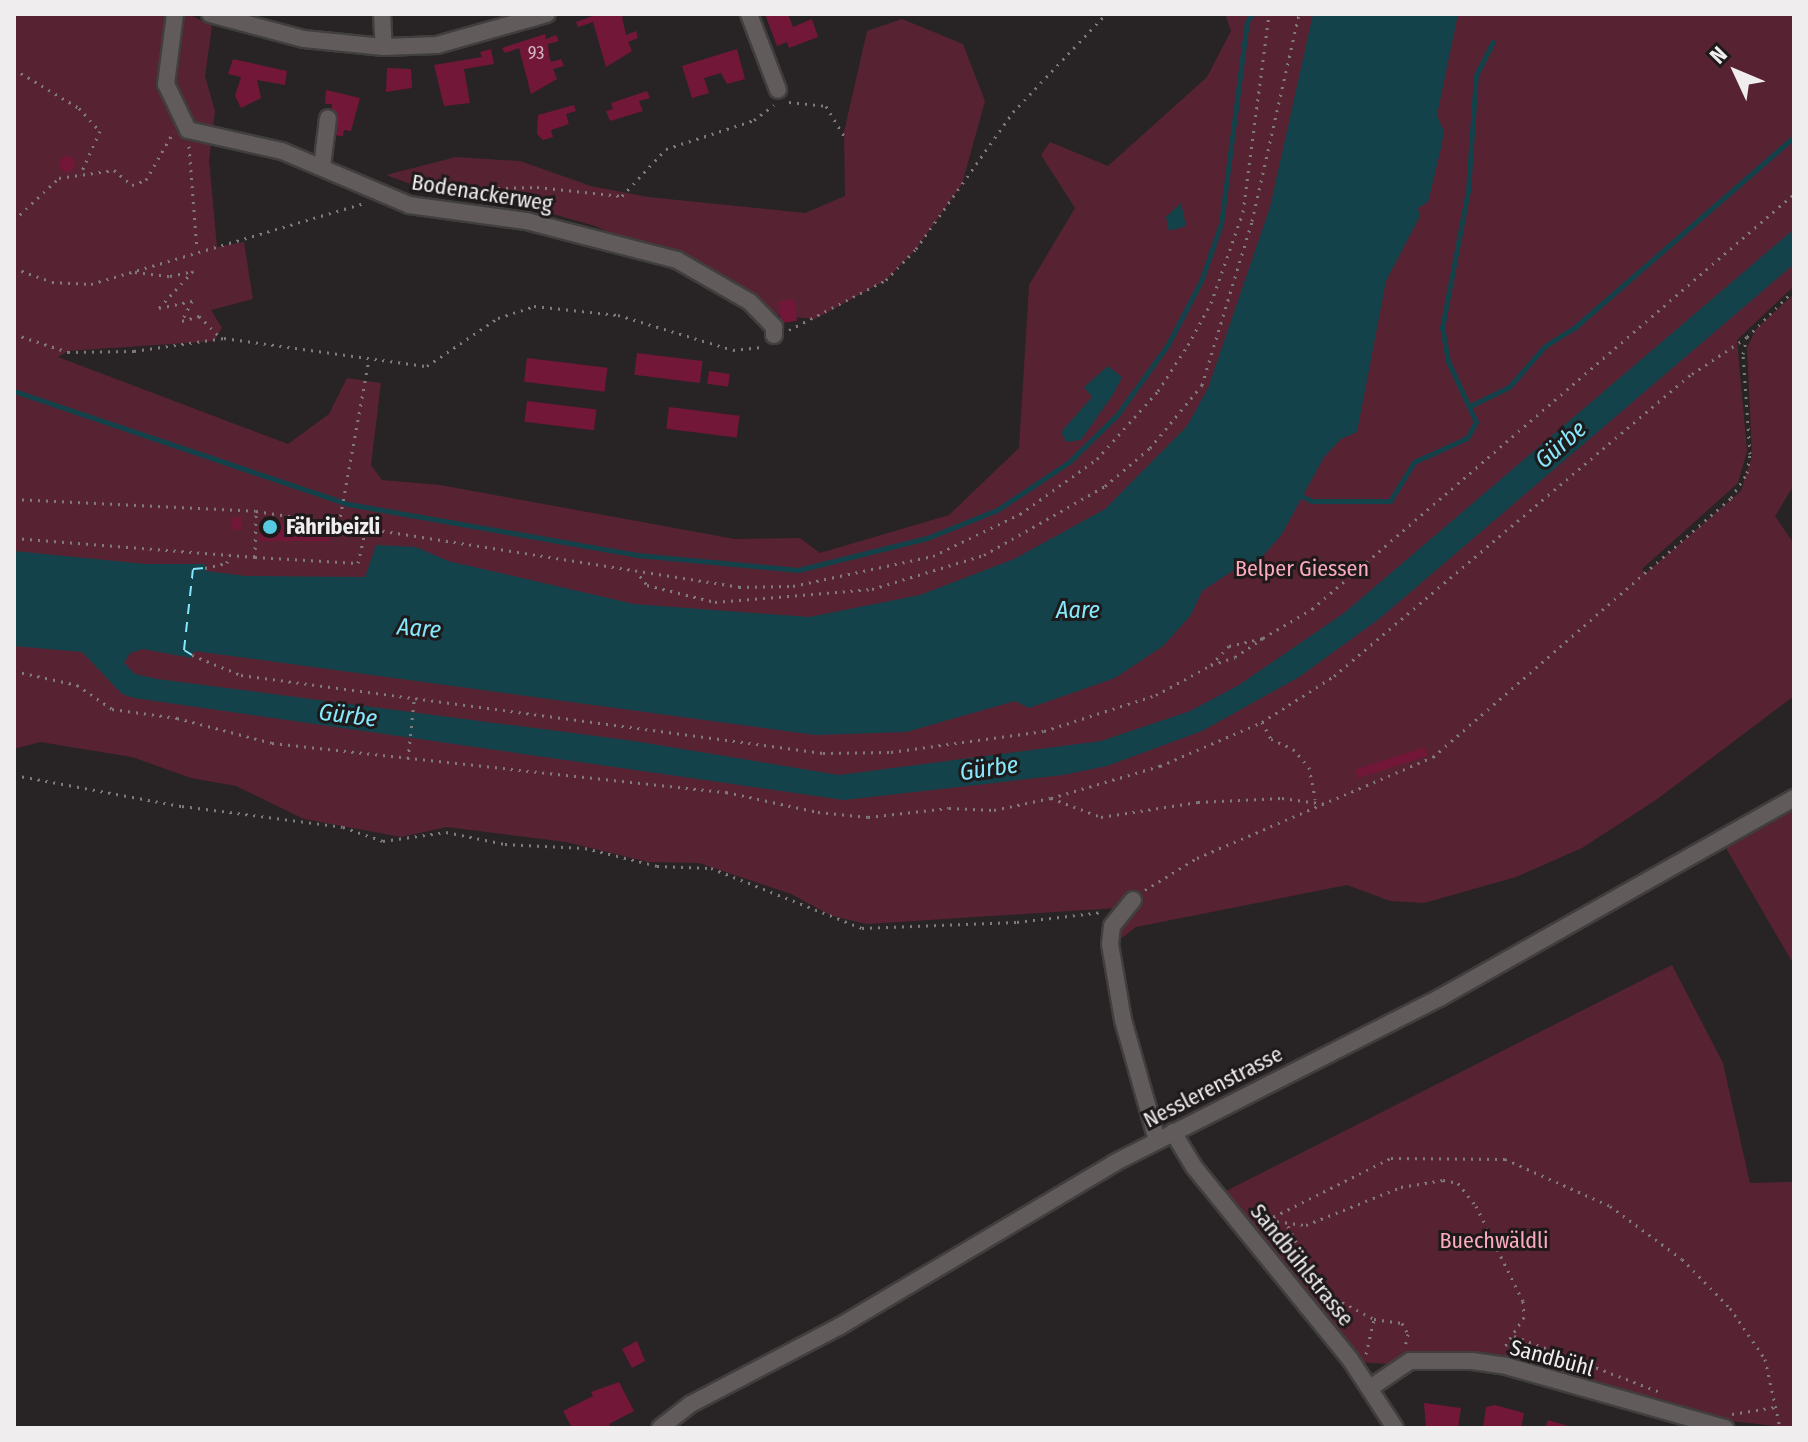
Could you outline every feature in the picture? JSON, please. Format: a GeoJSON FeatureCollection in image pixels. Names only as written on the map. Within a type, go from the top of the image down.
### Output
{"type":"FeatureCollection","features":[{"type":"Feature","properties":{"kind":"street"},"geometry":{"type":"LineString","coordinates":[[175,14],[166,84],[186,126]]}},
{"type":"Feature","properties":{"kind":"street"},"geometry":{"type":"LineString","coordinates":[[210,14],[304,39],[384,47],[437,45],[547,14]]}},
{"type":"Feature","properties":{"kind":"street"},"geometry":{"type":"LineString","coordinates":[[382,14],[384,47]]}},
{"type":"Feature","properties":{"kind":"street"},"geometry":{"type":"LineString","coordinates":[[749,14],[778,90]]}},
{"type":"Feature","properties":{"kind":"street"},"geometry":{"type":"LineString","coordinates":[[322,167],[328,118]]}},
{"type":"Feature","properties":{"kind":"street","name":"Bodenackerweg"},"geometry":{"type":"LineString","coordinates":[[186,126],[282,151],[385,197],[438,212],[526,221],[677,260],[750,302],[774,327],[774,335]]}},
{"type":"Feature","properties":{"kind":"street","name":"Nesslerenstrasse"},"geometry":{"type":"LineString","coordinates":[[660,1428],[691,1404],[840,1326],[1157,1140],[1441,997],[1794,798]]}},
{"type":"Feature","properties":{"kind":"street"},"geometry":{"type":"LineString","coordinates":[[1133,900],[1116,918],[1110,938],[1114,979],[1157,1140]]}},
{"type":"Feature","properties":{"kind":"street","name":"Sandbühlstrasse"},"geometry":{"type":"LineString","coordinates":[[1173,1132],[1239,1223],[1359,1373],[1395,1428]]}},
{"type":"Feature","properties":{"kind":"street","name":"Sandbühl"},"geometry":{"type":"LineString","coordinates":[[1370,1388],[1410,1361],[1489,1364],[1725,1428]]}},
{"type":"Feature","properties":{"kind":"path"},"geometry":{"type":"LineString","coordinates":[[14,334],[68,352],[96,353],[224,338],[427,366],[498,318],[534,306],[618,315],[733,350],[763,347],[774,335],[798,328],[886,280],[916,249],[1013,112],[1106,14]]}},
{"type":"Feature","properties":{"kind":"path"},"geometry":{"type":"LineString","coordinates":[[14,499],[256,511],[638,575],[739,587],[793,586],[855,576],[933,556],[1020,514],[1097,459],[1158,391],[1188,345],[1229,256],[1243,212],[1269,14]]}},
{"type":"Feature","properties":{"kind":"path"},"geometry":{"type":"LineString","coordinates":[[638,575],[647,585],[715,602],[872,589],[984,555],[1105,486],[1150,448],[1202,385],[1252,221],[1299,14]]}},
{"type":"Feature","properties":{"kind":"path"},"geometry":{"type":"LineString","coordinates":[[14,69],[79,108],[100,131],[80,175]]}},
{"type":"Feature","properties":{"kind":"path"},"geometry":{"type":"LineString","coordinates":[[417,191],[537,187],[622,196],[666,149],[754,120],[778,99],[826,106],[846,139]]}},
{"type":"Feature","properties":{"kind":"path"},"geometry":{"type":"LineString","coordinates":[[14,220],[59,178],[114,170],[132,185],[146,180],[167,137],[186,126],[197,249]]}},
{"type":"Feature","properties":{"kind":"path"},"geometry":{"type":"LineString","coordinates":[[192,655],[241,675],[414,703],[436,699],[586,718],[761,747],[891,752],[1044,731],[1156,695],[1211,665],[1235,657],[1365,568],[1794,194]]}},
{"type":"Feature","properties":{"kind":"path"},"geometry":{"type":"LineString","coordinates":[[14,268],[52,282],[91,284],[197,249],[243,241],[385,197]]}},
{"type":"Feature","properties":{"kind":"path"},"geometry":{"type":"LineString","coordinates":[[133,271],[170,276],[193,271],[159,308],[191,301],[182,321],[199,316],[224,338]]}},
{"type":"Feature","properties":{"kind":"path"},"geometry":{"type":"LineString","coordinates":[[14,671],[77,685],[112,709],[177,718],[272,743],[726,792],[868,817],[949,808],[994,810],[1051,798],[1160,766],[1262,722],[1400,625],[1681,383],[1747,337],[1794,290]]}},
{"type":"Feature","properties":{"kind":"path"},"geometry":{"type":"LineString","coordinates":[[1133,900],[1162,876],[1197,858],[1433,757],[1731,498],[1747,473],[1750,454],[1743,354],[1747,337]]}},
{"type":"Feature","properties":{"kind":"path"},"geometry":{"type":"LineString","coordinates":[[339,524],[369,359]]}},
{"type":"Feature","properties":{"kind":"path"},"geometry":{"type":"LineString","coordinates":[[255,557],[252,547],[256,511]]}},
{"type":"Feature","properties":{"kind":"path"},"geometry":{"type":"LineString","coordinates":[[14,538],[358,563],[366,528]]}},
{"type":"Feature","properties":{"kind":"path"},"geometry":{"type":"LineString","coordinates":[[205,568],[227,563],[228,555]]}},
{"type":"Feature","properties":{"kind":"path"},"geometry":{"type":"LineString","coordinates":[[1211,665],[1229,646],[1263,638]]}},
{"type":"Feature","properties":{"kind":"path"},"geometry":{"type":"LineString","coordinates":[[408,757],[414,703]]}},
{"type":"Feature","properties":{"kind":"path"},"geometry":{"type":"LineString","coordinates":[[1262,722],[1271,739],[1293,749],[1309,767],[1315,799]]}},
{"type":"Feature","properties":{"kind":"path"},"geometry":{"type":"LineString","coordinates":[[14,775],[182,806],[343,827],[383,841],[446,832],[505,844],[585,848],[657,866],[711,868],[862,928],[1017,922],[1099,911],[1116,918]]}},
{"type":"Feature","properties":{"kind":"path"},"geometry":{"type":"LineString","coordinates":[[1051,798],[1101,817],[1198,802],[1315,799],[1327,804]]}},
{"type":"Feature","properties":{"kind":"path"},"geometry":{"type":"LineString","coordinates":[[1239,1223],[1269,1220],[1391,1158],[1505,1159],[1610,1206],[1682,1259],[1730,1308],[1765,1359],[1780,1428]]}},
{"type":"Feature","properties":{"kind":"path"},"geometry":{"type":"LineString","coordinates":[[1269,1220],[1288,1226],[1329,1219],[1401,1187],[1443,1180],[1458,1183],[1476,1206],[1523,1301],[1524,1317],[1514,1336],[1489,1364]]}},
{"type":"Feature","properties":{"kind":"path"},"geometry":{"type":"LineString","coordinates":[[1288,1226],[1321,1291],[1374,1319],[1402,1323],[1408,1334],[1399,1367]]}},
{"type":"Feature","properties":{"kind":"path"},"geometry":{"type":"LineString","coordinates":[[1359,1373],[1374,1319]]}},
{"type":"Feature","properties":{"kind":"path"},"geometry":{"type":"LineString","coordinates":[[1514,1336],[1663,1393]]}},
{"type":"Feature","properties":{"kind":"path"},"geometry":{"type":"LineString","coordinates":[[1717,1410],[1749,1413],[1775,1407]]}},
{"type":"Feature","properties":{"kind":"green space","name":"Belper Giessen"},"geometry":{"type":"Polygon","coordinates":[[[14,14],[188,14],[212,26],[205,76],[215,111],[209,160],[217,247],[244,242],[253,299],[211,310],[222,328],[214,341],[68,351],[58,357],[288,444],[329,414],[347,378],[381,383],[371,465],[382,480],[440,485],[735,539],[800,538],[820,553],[949,515],[1019,448],[1029,285],[1075,208],[1041,155],[1050,142],[1108,166],[1207,77],[1231,31],[1225,14],[1794,14],[1794,286],[1737,340],[1747,451],[1738,483],[1642,569],[1646,573],[1741,491],[1752,456],[1747,348],[1756,329],[1794,294],[1794,485],[1775,516],[1794,544],[1794,696],[1656,800],[1582,848],[1516,877],[1424,903],[1390,901],[1347,885],[1136,927],[1114,944],[1118,908],[867,924],[832,916],[791,894],[699,863],[648,862],[566,842],[447,827],[401,837],[304,819],[236,786],[191,778],[132,757],[40,742],[14,749],[14,14]]]}},
{"type":"Feature","properties":{"kind":"green space"},"geometry":{"type":"Polygon","coordinates":[[[902,19],[963,44],[985,101],[962,184],[916,249],[886,280],[815,319],[761,314],[702,273],[595,226],[518,204],[427,190],[386,175],[456,157],[520,161],[591,186],[648,197],[805,213],[845,196],[844,132],[867,31],[902,19]]]}},
{"type":"Feature","properties":{"kind":"green space"},"geometry":{"type":"Polygon","coordinates":[[[1794,803],[1794,965],[1723,843],[1794,803]]]}},
{"type":"Feature","properties":{"kind":"green space","name":"Buechwäldli"},"geometry":{"type":"Polygon","coordinates":[[[1672,965],[1723,1063],[1750,1183],[1794,1182],[1794,1428],[1722,1420],[1457,1356],[1406,1354],[1388,1364],[1357,1362],[1220,1194],[1672,965]]]}},
{"type":"Feature","properties":{"kind":"water"},"geometry":{"type":"Polygon","coordinates":[[[1313,14],[1458,14],[1437,115],[1444,132],[1428,202],[1418,208],[1420,216],[1386,281],[1357,432],[1341,439],[1324,457],[1282,534],[1256,564],[1237,568],[1202,591],[1191,615],[1163,646],[1115,678],[1029,708],[1015,701],[906,732],[816,735],[194,651],[191,658],[143,649],[130,653],[124,663],[135,674],[157,679],[634,741],[839,775],[1101,741],[1190,711],[1239,685],[1344,613],[1794,229],[1794,264],[1379,619],[1299,677],[1202,731],[1107,766],[1063,775],[844,800],[134,698],[122,694],[82,652],[14,646],[14,551],[146,564],[205,564],[206,571],[246,576],[365,577],[376,545],[416,547],[448,561],[634,604],[809,617],[920,595],[1014,559],[1105,509],[1187,426],[1208,388],[1270,207],[1313,14]]]}},
{"type":"Feature","properties":{"kind":"water"},"geometry":{"type":"Polygon","coordinates":[[[1181,203],[1186,226],[1169,231],[1166,217],[1181,203]]]}},
{"type":"Feature","properties":{"kind":"water"},"geometry":{"type":"Polygon","coordinates":[[[1108,366],[1122,377],[1114,393],[1081,440],[1066,442],[1061,432],[1092,397],[1084,387],[1108,366]]]}},
{"type":"Feature","properties":{"kind":"building"},"geometry":{"type":"Polygon","coordinates":[[[598,14],[628,14],[622,17],[626,35],[636,31],[638,38],[628,42],[632,51],[606,67],[593,22],[578,27],[576,22],[598,14]]]}},
{"type":"Feature","properties":{"kind":"building"},"geometry":{"type":"Polygon","coordinates":[[[765,14],[788,14],[793,27],[812,19],[818,37],[789,48],[787,42],[777,46],[765,14]]]}},
{"type":"Feature","properties":{"kind":"building"},"geometry":{"type":"Polygon","coordinates":[[[545,34],[546,39],[556,35],[559,41],[548,44],[551,62],[561,59],[564,66],[553,69],[557,79],[531,94],[519,48],[505,53],[502,48],[545,34]]]}},
{"type":"Feature","properties":{"kind":"building"},"geometry":{"type":"Polygon","coordinates":[[[491,49],[494,64],[464,69],[470,103],[444,106],[434,65],[482,57],[480,52],[491,49]]]}},
{"type":"Feature","properties":{"kind":"building"},"geometry":{"type":"Polygon","coordinates":[[[737,49],[745,79],[727,84],[721,73],[704,78],[709,93],[692,98],[682,66],[737,49]]]}},
{"type":"Feature","properties":{"kind":"building"},"geometry":{"type":"Polygon","coordinates":[[[233,59],[287,71],[285,85],[257,80],[261,98],[241,108],[235,96],[241,77],[228,74],[233,59]]]}},
{"type":"Feature","properties":{"kind":"building"},"geometry":{"type":"Polygon","coordinates":[[[387,68],[411,69],[412,88],[386,92],[387,68]]]}},
{"type":"Feature","properties":{"kind":"building"},"geometry":{"type":"Polygon","coordinates":[[[326,90],[360,98],[351,131],[344,130],[343,136],[330,135],[332,104],[325,104],[326,90]]]}},
{"type":"Feature","properties":{"kind":"building"},"geometry":{"type":"Polygon","coordinates":[[[647,91],[650,98],[639,101],[643,111],[610,121],[606,111],[613,109],[611,103],[647,91]]]}},
{"type":"Feature","properties":{"kind":"building"},"geometry":{"type":"Polygon","coordinates":[[[574,105],[576,111],[566,114],[569,124],[551,130],[553,137],[543,140],[537,134],[538,115],[574,105]]]}},
{"type":"Feature","properties":{"kind":"building"},"geometry":{"type":"Polygon","coordinates":[[[67,156],[73,158],[73,170],[67,172],[61,170],[59,164],[61,158],[67,156]]]}},
{"type":"Feature","properties":{"kind":"building"},"geometry":{"type":"Polygon","coordinates":[[[794,299],[797,321],[781,323],[778,301],[794,299]]]}},
{"type":"Feature","properties":{"kind":"building"},"geometry":{"type":"Polygon","coordinates":[[[637,353],[703,361],[700,383],[634,375],[637,353]]]}},
{"type":"Feature","properties":{"kind":"building"},"geometry":{"type":"Polygon","coordinates":[[[527,358],[607,368],[604,392],[524,382],[527,358]]]}},
{"type":"Feature","properties":{"kind":"building"},"geometry":{"type":"Polygon","coordinates":[[[709,371],[730,374],[728,387],[707,384],[709,371]]]}},
{"type":"Feature","properties":{"kind":"building"},"geometry":{"type":"Polygon","coordinates":[[[527,401],[596,410],[594,430],[524,422],[527,401]]]}},
{"type":"Feature","properties":{"kind":"building"},"geometry":{"type":"Polygon","coordinates":[[[669,407],[739,416],[737,437],[666,429],[669,407]]]}},
{"type":"Feature","properties":{"kind":"building"},"geometry":{"type":"Polygon","coordinates":[[[232,517],[242,518],[241,530],[231,529],[232,517]]]}},
{"type":"Feature","properties":{"kind":"building"},"geometry":{"type":"Polygon","coordinates":[[[261,519],[331,530],[329,541],[259,541],[261,519]]]}},
{"type":"Feature","properties":{"kind":"building"},"geometry":{"type":"Polygon","coordinates":[[[1425,747],[1428,756],[1358,778],[1356,770],[1425,747]]]}},
{"type":"Feature","properties":{"kind":"building"},"geometry":{"type":"Polygon","coordinates":[[[637,1341],[645,1361],[632,1368],[622,1349],[637,1341]]]}},
{"type":"Feature","properties":{"kind":"building"},"geometry":{"type":"Polygon","coordinates":[[[619,1382],[634,1411],[609,1424],[611,1428],[572,1428],[563,1411],[593,1396],[591,1392],[619,1382]]]}},
{"type":"Feature","properties":{"kind":"building"},"geometry":{"type":"Polygon","coordinates":[[[1424,1403],[1461,1408],[1458,1428],[1426,1428],[1424,1403]]]}},
{"type":"Feature","properties":{"kind":"building"},"geometry":{"type":"Polygon","coordinates":[[[1495,1405],[1524,1413],[1521,1428],[1483,1428],[1486,1407],[1495,1405]]]}},
{"type":"Feature","properties":{"kind":"building"},"geometry":{"type":"Polygon","coordinates":[[[1548,1420],[1571,1427],[1571,1428],[1545,1428],[1548,1420]]]}},
{"type":"Feature","properties":{"kind":"waterway"},"geometry":{"type":"LineString","coordinates":[[14,391],[348,504],[637,555],[798,570],[927,538],[997,510],[1069,462],[1117,415],[1167,346],[1201,281],[1221,224],[1247,22],[1252,14]]}},
{"type":"Feature","properties":{"kind":"waterway"},"geometry":{"type":"LineString","coordinates":[[1300,495],[1312,501],[1390,501],[1414,462],[1467,438],[1476,422],[1448,361],[1442,328],[1468,191],[1476,75],[1493,42]]}},
{"type":"Feature","properties":{"kind":"waterway"},"geometry":{"type":"LineString","coordinates":[[1472,405],[1509,387],[1545,346],[1574,328],[1794,137]]}},
{"type":"Feature","properties":{"kind":"ferry route"},"geometry":{"type":"LineString","coordinates":[[192,655],[184,650],[193,569],[205,568]]}},
{"type":"Feature","properties":{"kind":"place","name":"Fähribeizli"},"geometry":{"type":"Point","coordinates":[270,527]}},
{"type":"Feature","properties":{"kind":"water label","name":"Gürbe"},"geometry":{"type":"Point","coordinates":[1561,445]}},
{"type":"Feature","properties":{"kind":"water label","name":"Aare"},"geometry":{"type":"Point","coordinates":[1078,611]}},
{"type":"Feature","properties":{"kind":"water label","name":"Aare"},"geometry":{"type":"Point","coordinates":[419,629]}},
{"type":"Feature","properties":{"kind":"water label","name":"Gürbe"},"geometry":{"type":"Point","coordinates":[348,716]}},
{"type":"Feature","properties":{"kind":"water label","name":"Gürbe"},"geometry":{"type":"Point","coordinates":[989,769]}}]}
